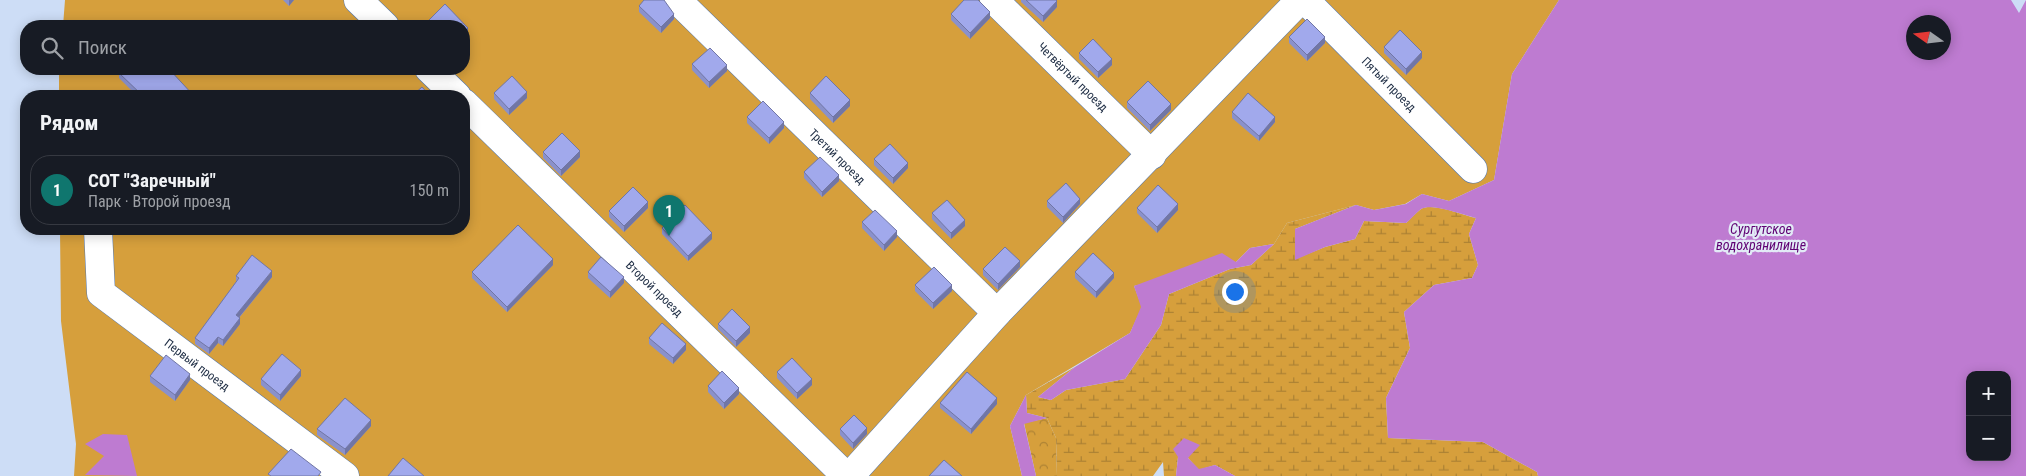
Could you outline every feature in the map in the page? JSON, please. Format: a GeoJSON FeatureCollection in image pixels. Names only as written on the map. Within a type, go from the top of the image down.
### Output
{"type":"FeatureCollection","features":[{"type":"Feature","properties":{"kind":"street"},"geometry":{"type":"LineString","coordinates":[[358,0],[379,20]]}},
{"type":"Feature","properties":{"kind":"street","name":"Третий проезд"},"geometry":{"type":"LineString","coordinates":[[677,0],[997,313]]}},
{"type":"Feature","properties":{"kind":"street","name":"Четвёртый проезд"},"geometry":{"type":"LineString","coordinates":[[994,0],[1152,155]]}},
{"type":"Feature","properties":{"kind":"street"},"geometry":{"type":"LineString","coordinates":[[850,476],[997,313],[1300,0]]}},
{"type":"Feature","properties":{"kind":"street","name":"Пятый проезд"},"geometry":{"type":"LineString","coordinates":[[1305,0],[1473,169]]}},
{"type":"Feature","properties":{"kind":"street"},"geometry":{"type":"LineString","coordinates":[[435,75],[451,90]]}},
{"type":"Feature","properties":{"kind":"street","name":"Второй проезд"},"geometry":{"type":"LineString","coordinates":[[470,109],[846,476]]}},
{"type":"Feature","properties":{"kind":"street","name":"Первый проезд"},"geometry":{"type":"LineString","coordinates":[[98,235],[101,293],[345,476]]}},
{"type":"Feature","properties":{"kind":"green space"},"geometry":{"type":"Polygon","coordinates":[[[65,0],[1559,0],[1512,74],[1494,180],[1449,201],[1422,194],[1405,204],[1374,210],[1356,205],[1287,223],[1274,244],[1250,248],[1236,262],[1134,286],[1142,307],[1130,333],[1026,395],[1010,426],[1022,476],[74,476],[76,444],[61,321],[60,235],[470,235],[470,90],[59,90],[59,75],[470,75],[470,20],[63,20],[65,0]]]}},
{"type":"Feature","properties":{"kind":"green space"},"geometry":{"type":"Polygon","coordinates":[[[1356,205],[1295,229],[1295,259],[1325,247],[1355,239],[1364,221],[1406,223],[1421,209],[1426,207],[1448,210],[1476,218],[1469,234],[1478,265],[1472,278],[1434,285],[1404,312],[1410,348],[1386,398],[1388,438],[1483,442],[1537,472],[1538,476],[1235,476],[1215,465],[1199,470],[1188,458],[1178,457],[1176,476],[1164,476],[1163,462],[1153,476],[1057,476],[1056,438],[1047,418],[1027,413],[1026,395],[1075,367],[1038,397],[1051,400],[1066,390],[1125,379],[1161,325],[1169,294],[1230,269],[1251,265],[1274,244],[1287,223],[1356,205]]]}},
{"type":"Feature","properties":{"kind":"green space"},"geometry":{"type":"Polygon","coordinates":[[[1047,418],[1056,438],[1057,476],[1036,476],[1024,423],[1047,418]]]}},
{"type":"Feature","properties":{"kind":"water","name":"Сургутское водохранилище"},"geometry":{"type":"Polygon","coordinates":[[[1559,0],[2011,0],[2019,13],[2026,0],[2026,476],[1538,476],[1537,472],[1483,442],[1388,438],[1386,398],[1410,348],[1404,312],[1434,285],[1472,278],[1478,265],[1469,234],[1476,218],[1432,207],[1421,209],[1406,223],[1364,221],[1355,239],[1325,247],[1295,260],[1295,229],[1356,205],[1374,210],[1406,204],[1422,194],[1449,201],[1494,180],[1512,74],[1559,0]]]}},
{"type":"Feature","properties":{"kind":"water"},"geometry":{"type":"Polygon","coordinates":[[[1274,244],[1251,265],[1230,269],[1169,294],[1161,325],[1125,379],[1066,390],[1051,400],[1038,397],[1075,367],[1130,333],[1141,307],[1134,286],[1222,253],[1236,262],[1250,248],[1274,244]]]}},
{"type":"Feature","properties":{"kind":"water"},"geometry":{"type":"Polygon","coordinates":[[[1026,395],[1027,413],[1047,418],[1024,424],[1036,476],[1022,476],[1010,426],[1026,395]]]}},
{"type":"Feature","properties":{"kind":"water"},"geometry":{"type":"Polygon","coordinates":[[[103,434],[127,435],[137,476],[85,475],[104,456],[85,444],[103,434]]]}},
{"type":"Feature","properties":{"kind":"water"},"geometry":{"type":"Polygon","coordinates":[[[1184,438],[1200,445],[1188,458],[1199,469],[1215,465],[1235,476],[1176,476],[1178,457],[1173,449],[1184,438]]]}},
{"type":"Feature","properties":{"kind":"building"},"geometry":{"type":"Polygon","coordinates":[[[644,0],[664,0],[674,14],[661,27],[639,6],[644,0]]]}},
{"type":"Feature","properties":{"kind":"building"},"geometry":{"type":"Polygon","coordinates":[[[964,0],[978,0],[990,12],[970,33],[951,14],[964,0]]]}},
{"type":"Feature","properties":{"kind":"building"},"geometry":{"type":"Polygon","coordinates":[[[1026,0],[1056,0],[1057,1],[1043,16],[1026,0]]]}},
{"type":"Feature","properties":{"kind":"building"},"geometry":{"type":"Polygon","coordinates":[[[445,4],[460,20],[429,20],[445,4]]]}},
{"type":"Feature","properties":{"kind":"building"},"geometry":{"type":"Polygon","coordinates":[[[1307,19],[1325,37],[1307,55],[1289,37],[1307,19]]]}},
{"type":"Feature","properties":{"kind":"building"},"geometry":{"type":"Polygon","coordinates":[[[1400,30],[1422,52],[1406,69],[1384,47],[1400,30]]]}},
{"type":"Feature","properties":{"kind":"building"},"geometry":{"type":"Polygon","coordinates":[[[1093,39],[1112,59],[1098,72],[1079,53],[1093,39]]]}},
{"type":"Feature","properties":{"kind":"building"},"geometry":{"type":"Polygon","coordinates":[[[710,48],[727,65],[709,82],[692,64],[710,48]]]}},
{"type":"Feature","properties":{"kind":"building"},"geometry":{"type":"Polygon","coordinates":[[[121,75],[175,75],[188,90],[137,90],[121,75]]]}},
{"type":"Feature","properties":{"kind":"building"},"geometry":{"type":"Polygon","coordinates":[[[512,76],[527,92],[509,109],[494,93],[512,76]]]}},
{"type":"Feature","properties":{"kind":"building"},"geometry":{"type":"Polygon","coordinates":[[[826,76],[850,100],[833,117],[810,93],[826,76]]]}},
{"type":"Feature","properties":{"kind":"building"},"geometry":{"type":"Polygon","coordinates":[[[1148,81],[1171,104],[1150,125],[1127,102],[1148,81]]]}},
{"type":"Feature","properties":{"kind":"building"},"geometry":{"type":"Polygon","coordinates":[[[1248,93],[1275,117],[1259,136],[1232,112],[1248,93]]]}},
{"type":"Feature","properties":{"kind":"building"},"geometry":{"type":"Polygon","coordinates":[[[763,101],[784,122],[769,138],[747,117],[763,101]]]}},
{"type":"Feature","properties":{"kind":"building"},"geometry":{"type":"Polygon","coordinates":[[[562,133],[580,151],[561,170],[543,152],[562,133]]]}},
{"type":"Feature","properties":{"kind":"building"},"geometry":{"type":"Polygon","coordinates":[[[890,144],[908,163],[893,178],[874,159],[890,144]]]}},
{"type":"Feature","properties":{"kind":"building"},"geometry":{"type":"Polygon","coordinates":[[[820,157],[839,175],[822,192],[804,172],[820,157]]]}},
{"type":"Feature","properties":{"kind":"building"},"geometry":{"type":"Polygon","coordinates":[[[1066,183],[1080,199],[1063,217],[1047,201],[1066,183]]]}},
{"type":"Feature","properties":{"kind":"building"},"geometry":{"type":"Polygon","coordinates":[[[1158,185],[1178,204],[1157,227],[1137,208],[1158,185]]]}},
{"type":"Feature","properties":{"kind":"building"},"geometry":{"type":"Polygon","coordinates":[[[633,187],[648,202],[624,226],[609,211],[633,187]]]}},
{"type":"Feature","properties":{"kind":"building"},"geometry":{"type":"Polygon","coordinates":[[[947,200],[965,220],[951,233],[932,213],[947,200]]]}},
{"type":"Feature","properties":{"kind":"building"},"geometry":{"type":"Polygon","coordinates":[[[685,205],[712,233],[688,256],[662,228],[685,205]]]}},
{"type":"Feature","properties":{"kind":"building"},"geometry":{"type":"Polygon","coordinates":[[[875,210],[897,231],[884,245],[862,222],[875,210]]]}},
{"type":"Feature","properties":{"kind":"building"},"geometry":{"type":"Polygon","coordinates":[[[518,225],[553,259],[507,307],[472,272],[518,225]]]}},
{"type":"Feature","properties":{"kind":"building"},"geometry":{"type":"Polygon","coordinates":[[[1005,247],[1020,261],[998,284],[983,269],[1005,247]]]}},
{"type":"Feature","properties":{"kind":"building"},"geometry":{"type":"Polygon","coordinates":[[[1093,253],[1114,273],[1096,292],[1075,272],[1093,253]]]}},
{"type":"Feature","properties":{"kind":"building"},"geometry":{"type":"Polygon","coordinates":[[[252,255],[272,271],[236,315],[240,318],[223,340],[218,337],[209,348],[195,338],[239,278],[236,276],[252,255]]]}},
{"type":"Feature","properties":{"kind":"building"},"geometry":{"type":"Polygon","coordinates":[[[601,257],[624,277],[610,292],[588,272],[601,257]]]}},
{"type":"Feature","properties":{"kind":"building"},"geometry":{"type":"Polygon","coordinates":[[[934,267],[952,285],[933,303],[915,285],[934,267]]]}},
{"type":"Feature","properties":{"kind":"building"},"geometry":{"type":"Polygon","coordinates":[[[732,309],[750,327],[736,341],[718,324],[732,309]]]}},
{"type":"Feature","properties":{"kind":"building"},"geometry":{"type":"Polygon","coordinates":[[[662,323],[686,344],[673,358],[649,338],[662,323]]]}},
{"type":"Feature","properties":{"kind":"building"},"geometry":{"type":"Polygon","coordinates":[[[282,354],[301,370],[280,395],[261,379],[282,354]]]}},
{"type":"Feature","properties":{"kind":"building"},"geometry":{"type":"Polygon","coordinates":[[[166,355],[190,374],[175,395],[150,376],[166,355]]]}},
{"type":"Feature","properties":{"kind":"building"},"geometry":{"type":"Polygon","coordinates":[[[792,358],[812,379],[797,393],[777,372],[792,358]]]}},
{"type":"Feature","properties":{"kind":"building"},"geometry":{"type":"Polygon","coordinates":[[[722,371],[739,388],[724,403],[708,386],[722,371]]]}},
{"type":"Feature","properties":{"kind":"building"},"geometry":{"type":"Polygon","coordinates":[[[967,372],[997,398],[971,429],[940,403],[967,372]]]}},
{"type":"Feature","properties":{"kind":"building"},"geometry":{"type":"Polygon","coordinates":[[[345,398],[371,420],[345,449],[317,429],[345,398]]]}},
{"type":"Feature","properties":{"kind":"building"},"geometry":{"type":"Polygon","coordinates":[[[854,415],[867,428],[853,443],[840,429],[854,415]]]}},
{"type":"Feature","properties":{"kind":"building"},"geometry":{"type":"Polygon","coordinates":[[[291,449],[321,472],[318,476],[271,476],[268,474],[291,449]]]}},
{"type":"Feature","properties":{"kind":"building"},"geometry":{"type":"Polygon","coordinates":[[[403,458],[424,476],[388,476],[403,458]]]}},
{"type":"Feature","properties":{"kind":"building"},"geometry":{"type":"Polygon","coordinates":[[[944,460],[962,476],[929,476],[944,460]]]}},
{"type":"Feature","properties":{"kind":"place","name":"СОТ \"Заречный\""},"geometry":{"type":"Point","coordinates":[669,236]}}]}
